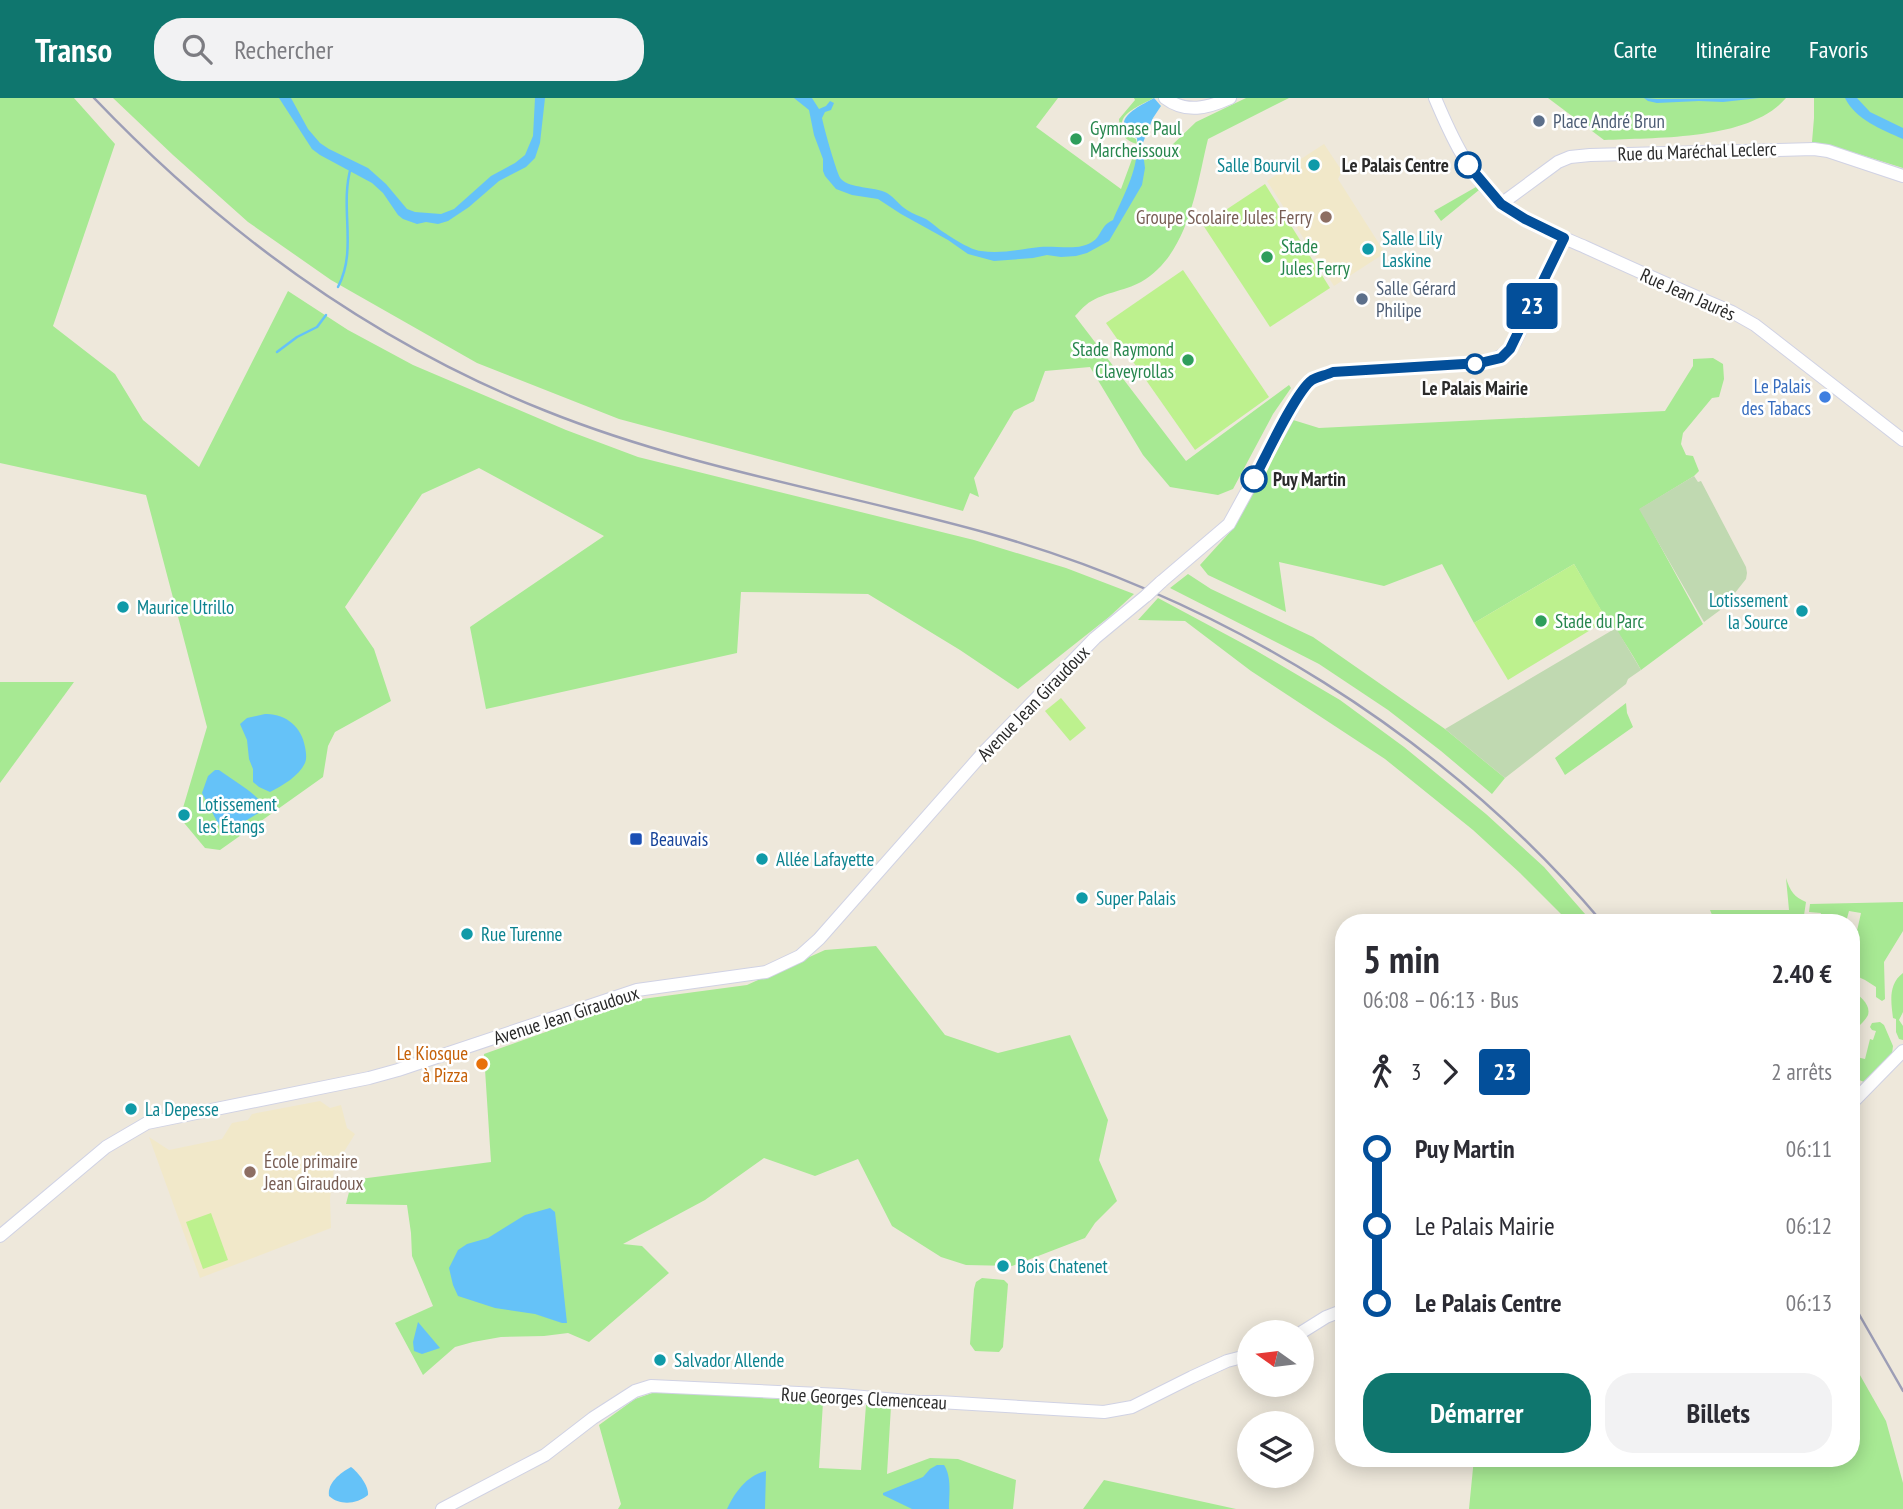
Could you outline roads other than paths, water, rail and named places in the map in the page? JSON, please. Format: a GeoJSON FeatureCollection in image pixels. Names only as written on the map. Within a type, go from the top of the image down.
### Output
{"type":"FeatureCollection","features":[{"type":"Feature","properties":{"kind":"street"},"geometry":{"type":"LineString","coordinates":[[1165,98],[1177,106],[1192,108],[1205,107],[1230,98]]}},
{"type":"Feature","properties":{"kind":"street","name":"Rue Jean Jaurès"},"geometry":{"type":"LineString","coordinates":[[1435,98],[1458,150],[1501,204],[1564,238],[1755,325],[1903,440]]}},
{"type":"Feature","properties":{"kind":"street","name":"Rue du Maréchal Leclerc"},"geometry":{"type":"LineString","coordinates":[[1501,204],[1558,162],[1570,157],[1590,155],[1814,149],[1828,151],[1903,176]]}},
{"type":"Feature","properties":{"kind":"street","name":"Avenue Jean Giraudoux"},"geometry":{"type":"LineString","coordinates":[[0,1236],[106,1147],[147,1123],[379,1075],[637,990],[766,972],[800,956],[819,939],[984,752],[1095,638],[1228,524],[1288,414],[1312,380],[1333,372],[1480,363],[1501,358],[1515,342],[1564,238]]}},
{"type":"Feature","properties":{"kind":"street"},"geometry":{"type":"LineString","coordinates":[[1860,1095],[1903,1051]]}},
{"type":"Feature","properties":{"kind":"street"},"geometry":{"type":"LineString","coordinates":[[1314,1324],[1335,1314]]}},
{"type":"Feature","properties":{"kind":"street","name":"Rue Georges Clemenceau"},"geometry":{"type":"LineString","coordinates":[[442,1509],[545,1455],[593,1418],[635,1391],[651,1386],[1104,1412],[1132,1408],[1192,1377],[1237,1359]]}},
{"type":"Feature","properties":{"kind":"water"},"geometry":{"type":"Polygon","coordinates":[[[279,98],[291,98],[308,129],[320,143],[368,168],[407,209],[441,214],[454,209],[491,176],[525,155],[533,136],[535,98],[545,98],[540,143],[535,158],[526,167],[499,181],[448,221],[417,224],[398,215],[383,193],[372,183],[312,149],[279,98]]]}},
{"type":"Feature","properties":{"kind":"water"},"geometry":{"type":"Polygon","coordinates":[[[794,98],[812,98],[819,109],[830,101],[834,103],[822,118],[841,179],[850,184],[887,193],[907,210],[926,219],[960,242],[976,250],[989,252],[1040,247],[1078,247],[1094,241],[1104,226],[1113,220],[1134,170],[1137,138],[1124,126],[1125,120],[1133,110],[1154,98],[1161,106],[1142,145],[1145,168],[1142,185],[1109,241],[1076,256],[1047,255],[994,261],[968,254],[878,199],[852,195],[836,189],[823,171],[823,159],[809,110],[794,98]]]}},
{"type":"Feature","properties":{"kind":"water"},"geometry":{"type":"Polygon","coordinates":[[[1644,98],[1759,98],[1723,102],[1657,103],[1644,98]]]}},
{"type":"Feature","properties":{"kind":"water"},"geometry":{"type":"Polygon","coordinates":[[[1845,98],[1857,98],[1870,112],[1903,128],[1903,139],[1862,118],[1845,98]]]}},
{"type":"Feature","properties":{"kind":"water"},"geometry":{"type":"Polygon","coordinates":[[[265,714],[286,719],[296,728],[303,740],[306,755],[305,763],[299,772],[270,792],[253,782],[247,740],[240,724],[247,718],[265,714]]]}},
{"type":"Feature","properties":{"kind":"water"},"geometry":{"type":"Polygon","coordinates":[[[215,770],[242,786],[263,804],[260,812],[229,831],[221,829],[202,793],[208,776],[215,770]]]}},
{"type":"Feature","properties":{"kind":"water"},"geometry":{"type":"Polygon","coordinates":[[[550,1208],[555,1212],[567,1323],[535,1314],[495,1308],[458,1296],[449,1268],[458,1250],[467,1244],[488,1238],[525,1215],[550,1208]]]}},
{"type":"Feature","properties":{"kind":"water"},"geometry":{"type":"Polygon","coordinates":[[[418,1322],[440,1348],[422,1354],[414,1351],[413,1342],[418,1322]]]}},
{"type":"Feature","properties":{"kind":"water"},"geometry":{"type":"Polygon","coordinates":[[[937,1465],[944,1465],[948,1475],[949,1509],[912,1509],[883,1495],[923,1477],[937,1465]]]}},
{"type":"Feature","properties":{"kind":"water"},"geometry":{"type":"Polygon","coordinates":[[[351,1467],[367,1488],[368,1495],[348,1503],[333,1499],[329,1496],[332,1483],[351,1467]]]}},
{"type":"Feature","properties":{"kind":"water"},"geometry":{"type":"Polygon","coordinates":[[[766,1471],[765,1509],[727,1509],[742,1485],[753,1476],[766,1471]]]}},
{"type":"Feature","properties":{"kind":"waterway"},"geometry":{"type":"LineString","coordinates":[[338,287],[347,258],[347,198],[351,167]]}},
{"type":"Feature","properties":{"kind":"waterway"},"geometry":{"type":"LineString","coordinates":[[277,352],[297,337],[317,327],[326,315]]}},
{"type":"Feature","properties":{"kind":"railway"},"geometry":{"type":"LineString","coordinates":[[94,98],[195,194],[303,279],[420,352],[482,383],[546,411],[654,448],[932,518],[1075,561],[1161,596],[1244,636],[1323,682],[1400,734],[1472,791],[1539,854],[1595,914]]}},
{"type":"Feature","properties":{"kind":"railway"},"geometry":{"type":"LineString","coordinates":[[1860,1316],[1903,1391]]}},
{"type":"Feature","properties":{"kind":"place","name":"Place André Brun"},"geometry":{"type":"Point","coordinates":[1539,121]}},
{"type":"Feature","properties":{"kind":"place","name":"Gymnase Paul Marcheissoux"},"geometry":{"type":"Point","coordinates":[1076,139]}},
{"type":"Feature","properties":{"kind":"place","name":"Salle Bourvil"},"geometry":{"type":"Point","coordinates":[1314,165]}},
{"type":"Feature","properties":{"kind":"place","name":"Le Palais Centre"},"geometry":{"type":"Point","coordinates":[1468,165]}},
{"type":"Feature","properties":{"kind":"place","name":"Groupe Scolaire Jules Ferry"},"geometry":{"type":"Point","coordinates":[1326,217]}},
{"type":"Feature","properties":{"kind":"place","name":"Salle Lily Laskine"},"geometry":{"type":"Point","coordinates":[1368,249]}},
{"type":"Feature","properties":{"kind":"place","name":"Stade Jules Ferry"},"geometry":{"type":"Point","coordinates":[1267,257]}},
{"type":"Feature","properties":{"kind":"place","name":"Salle Gérard Philipe"},"geometry":{"type":"Point","coordinates":[1362,299]}},
{"type":"Feature","properties":{"kind":"place","name":"Stade Raymond Claveyrollas"},"geometry":{"type":"Point","coordinates":[1188,360]}},
{"type":"Feature","properties":{"kind":"place","name":"Le Palais Mairie"},"geometry":{"type":"Point","coordinates":[1475,364]}},
{"type":"Feature","properties":{"kind":"place","name":"Le Palais des Tabacs"},"geometry":{"type":"Point","coordinates":[1825,397]}},
{"type":"Feature","properties":{"kind":"place","name":"Puy Martin"},"geometry":{"type":"Point","coordinates":[1254,479]}},
{"type":"Feature","properties":{"kind":"place","name":"Maurice Utrillo"},"geometry":{"type":"Point","coordinates":[123,607]}},
{"type":"Feature","properties":{"kind":"place","name":"Lotissement la Source"},"geometry":{"type":"Point","coordinates":[1802,611]}},
{"type":"Feature","properties":{"kind":"place","name":"Stade du Parc"},"geometry":{"type":"Point","coordinates":[1541,621]}},
{"type":"Feature","properties":{"kind":"place","name":"Lotissement les Étangs"},"geometry":{"type":"Point","coordinates":[184,815]}},
{"type":"Feature","properties":{"kind":"place","name":"Beauvais"},"geometry":{"type":"Point","coordinates":[636,839]}},
{"type":"Feature","properties":{"kind":"place","name":"Allée Lafayette"},"geometry":{"type":"Point","coordinates":[762,859]}},
{"type":"Feature","properties":{"kind":"place","name":"Super Palais"},"geometry":{"type":"Point","coordinates":[1082,898]}},
{"type":"Feature","properties":{"kind":"place","name":"Rue Turenne"},"geometry":{"type":"Point","coordinates":[467,934]}},
{"type":"Feature","properties":{"kind":"place","name":"Le Kiosque à Pizza"},"geometry":{"type":"Point","coordinates":[482,1064]}},
{"type":"Feature","properties":{"kind":"place","name":"La Depesse"},"geometry":{"type":"Point","coordinates":[131,1109]}},
{"type":"Feature","properties":{"kind":"place","name":"École primaire Jean Giraudoux"},"geometry":{"type":"Point","coordinates":[250,1172]}},
{"type":"Feature","properties":{"kind":"place","name":"Bois Chatenet"},"geometry":{"type":"Point","coordinates":[1003,1266]}},
{"type":"Feature","properties":{"kind":"place","name":"Salvador Allende"},"geometry":{"type":"Point","coordinates":[660,1360]}}]}
